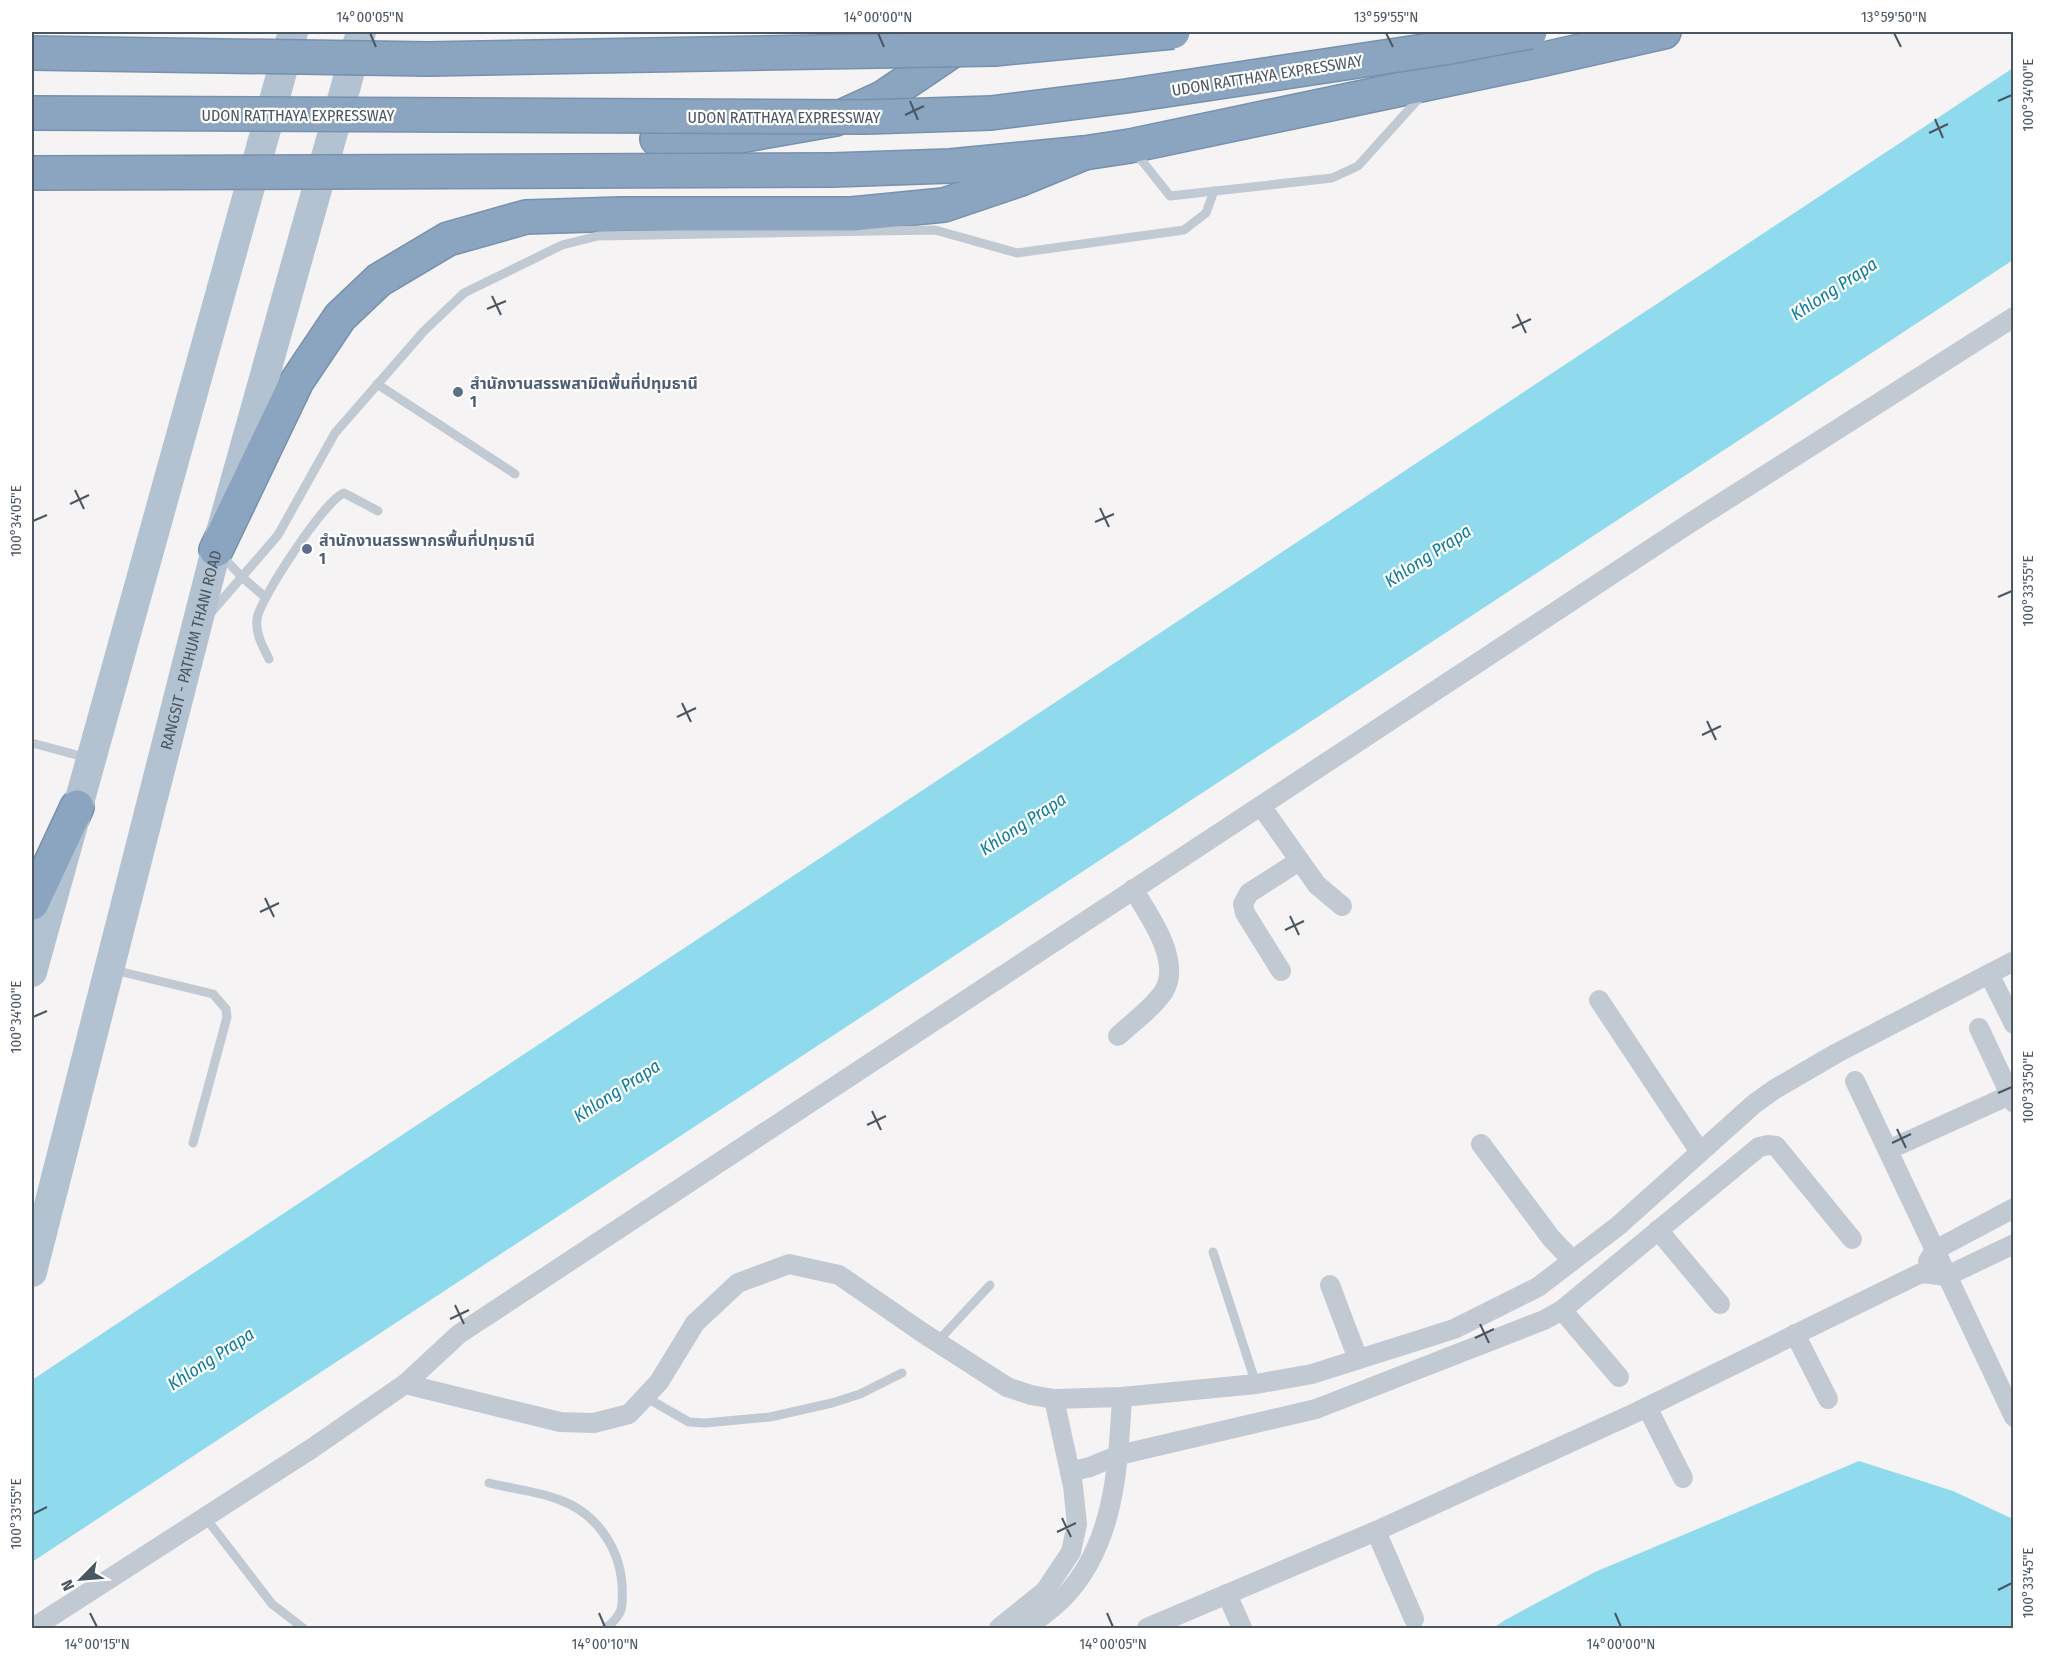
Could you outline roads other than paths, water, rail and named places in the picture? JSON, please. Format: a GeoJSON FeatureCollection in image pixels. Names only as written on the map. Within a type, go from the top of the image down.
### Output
{"type":"FeatureCollection","features":[{"type":"Feature","properties":{"kind":"highway"},"geometry":{"type":"LineString","coordinates":[[32,134],[657,139],[734,136],[836,119],[884,97],[980,32]]}},
{"type":"Feature","properties":{"kind":"highway"},"geometry":{"type":"LineString","coordinates":[[32,53],[428,59],[959,50],[994,49],[1173,32]]}},
{"type":"Feature","properties":{"kind":"highway","name":"UDON RATTHAYA EXPRESSWAY"},"geometry":{"type":"LineString","coordinates":[[32,113],[866,117],[991,113],[1126,96],[1444,48],[1530,32]]}},
{"type":"Feature","properties":{"kind":"highway"},"geometry":{"type":"LineString","coordinates":[[32,173],[832,170],[950,166],[1084,153],[1165,140],[1664,32]]}},
{"type":"Feature","properties":{"kind":"highway"},"geometry":{"type":"LineString","coordinates":[[216,550],[297,381],[340,317],[379,280],[448,239],[526,216],[852,214],[944,205],[1018,180],[1084,153]]}},
{"type":"Feature","properties":{"kind":"highway"},"geometry":{"type":"LineString","coordinates":[[32,903],[76,807]]}},
{"type":"Feature","properties":{"kind":"main road"},"geometry":{"type":"LineString","coordinates":[[32,972],[293,32]]}},
{"type":"Feature","properties":{"kind":"main road","name":"RANGSIT - PATHUM THANI ROAD"},"geometry":{"type":"LineString","coordinates":[[32,1272],[216,550],[361,32]]}},
{"type":"Feature","properties":{"kind":"street"},"geometry":{"type":"LineString","coordinates":[[33,1629],[310,1449],[405,1384],[459,1334],[1690,523],[2013,317]]}},
{"type":"Feature","properties":{"kind":"street"},"geometry":{"type":"LineString","coordinates":[[1261,806],[1317,885],[1342,906]]}},
{"type":"Feature","properties":{"kind":"street"},"geometry":{"type":"LineString","coordinates":[[1281,971],[1245,913],[1243,904],[1249,893],[1299,861]]}},
{"type":"Feature","properties":{"kind":"street"},"geometry":{"type":"LineString","coordinates":[[1118,1036],[1164,991],[1170,971],[1166,952],[1154,924],[1133,890]]}},
{"type":"Feature","properties":{"kind":"street"},"geometry":{"type":"LineString","coordinates":[[405,1384],[560,1422],[594,1423],[629,1414],[659,1382],[695,1323],[738,1283],[789,1264],[839,1275],[1007,1387],[1031,1395],[1054,1399],[1122,1397],[1256,1384],[1312,1374],[1454,1329],[1538,1287],[1618,1226],[1700,1152],[1775,1089],[1837,1053],[2012,964]]}},
{"type":"Feature","properties":{"kind":"street"},"geometry":{"type":"LineString","coordinates":[[1989,974],[2013,1024]]}},
{"type":"Feature","properties":{"kind":"street"},"geometry":{"type":"LineString","coordinates":[[1599,1000],[1700,1152]]}},
{"type":"Feature","properties":{"kind":"street"},"geometry":{"type":"LineString","coordinates":[[1888,1150],[2012,1099],[1979,1028]]}},
{"type":"Feature","properties":{"kind":"street"},"geometry":{"type":"LineString","coordinates":[[1855,1081],[2013,1417]]}},
{"type":"Feature","properties":{"kind":"street"},"geometry":{"type":"LineString","coordinates":[[1482,1144],[1551,1238],[1572,1260]]}},
{"type":"Feature","properties":{"kind":"street"},"geometry":{"type":"LineString","coordinates":[[1070,1472],[1090,1467],[1119,1455],[1316,1409],[1544,1320],[1562,1310],[1749,1154],[1768,1145],[1776,1146],[1783,1153],[1852,1239]]}},
{"type":"Feature","properties":{"kind":"street"},"geometry":{"type":"LineString","coordinates":[[1921,1273],[1935,1250],[2013,1208]]}},
{"type":"Feature","properties":{"kind":"street"},"geometry":{"type":"LineString","coordinates":[[1658,1230],[1720,1304]]}},
{"type":"Feature","properties":{"kind":"street"},"geometry":{"type":"LineString","coordinates":[[1147,1629],[1376,1531],[1647,1407],[1921,1273],[1947,1276],[2013,1244]]}},
{"type":"Feature","properties":{"kind":"street"},"geometry":{"type":"LineString","coordinates":[[1330,1286],[1358,1359]]}},
{"type":"Feature","properties":{"kind":"street"},"geometry":{"type":"LineString","coordinates":[[1562,1310],[1619,1377]]}},
{"type":"Feature","properties":{"kind":"street"},"geometry":{"type":"LineString","coordinates":[[1795,1334],[1828,1399]]}},
{"type":"Feature","properties":{"kind":"street"},"geometry":{"type":"LineString","coordinates":[[1026,1629],[1065,1597],[1094,1556],[1107,1517],[1119,1455],[1122,1397]]}},
{"type":"Feature","properties":{"kind":"street"},"geometry":{"type":"LineString","coordinates":[[999,1629],[1044,1591],[1071,1552],[1077,1524],[1070,1472],[1054,1399]]}},
{"type":"Feature","properties":{"kind":"street"},"geometry":{"type":"LineString","coordinates":[[1647,1407],[1683,1478]]}},
{"type":"Feature","properties":{"kind":"street"},"geometry":{"type":"LineString","coordinates":[[1376,1531],[1414,1619]]}},
{"type":"Feature","properties":{"kind":"street"},"geometry":{"type":"LineString","coordinates":[[1227,1594],[1242,1629]]}},
{"type":"Feature","properties":{"kind":"lane"},"geometry":{"type":"LineString","coordinates":[[1130,146],[1170,196],[1332,178],[1358,166],[1433,82]]}},
{"type":"Feature","properties":{"kind":"lane"},"geometry":{"type":"LineString","coordinates":[[195,632],[278,535],[335,433],[424,331],[464,293],[562,245],[598,236],[935,230],[1017,253],[1184,230],[1206,213],[1214,191]]}},
{"type":"Feature","properties":{"kind":"lane"},"geometry":{"type":"LineString","coordinates":[[377,384],[515,474]]}},
{"type":"Feature","properties":{"kind":"lane"},"geometry":{"type":"LineString","coordinates":[[269,659],[258,636],[257,620],[265,597],[289,559],[328,506],[338,495],[344,493],[378,511]]}},
{"type":"Feature","properties":{"kind":"lane"},"geometry":{"type":"LineString","coordinates":[[216,550],[265,597]]}},
{"type":"Feature","properties":{"kind":"lane"},"geometry":{"type":"LineString","coordinates":[[32,743],[90,759]]}},
{"type":"Feature","properties":{"kind":"lane"},"geometry":{"type":"LineString","coordinates":[[109,969],[213,994],[226,1009],[227,1017],[193,1143]]}},
{"type":"Feature","properties":{"kind":"lane"},"geometry":{"type":"LineString","coordinates":[[1213,1252],[1256,1384]]}},
{"type":"Feature","properties":{"kind":"lane"},"geometry":{"type":"LineString","coordinates":[[938,1342],[990,1285]]}},
{"type":"Feature","properties":{"kind":"lane"},"geometry":{"type":"LineString","coordinates":[[645,1397],[689,1422],[705,1423],[770,1417],[860,1394],[902,1373]]}},
{"type":"Feature","properties":{"kind":"lane"},"geometry":{"type":"LineString","coordinates":[[489,1483],[561,1500],[579,1510],[600,1528],[614,1547],[621,1573],[623,1608],[615,1621],[606,1629]]}},
{"type":"Feature","properties":{"kind":"lane"},"geometry":{"type":"LineString","coordinates":[[205,1517],[272,1604],[303,1629]]}},
{"type":"Feature","properties":{"kind":"water","name":"Khlong Prapa"},"geometry":{"type":"Polygon","coordinates":[[[2013,68],[2013,260],[32,1562],[32,1380],[2013,68]]]}},
{"type":"Feature","properties":{"kind":"water"},"geometry":{"type":"Polygon","coordinates":[[[1859,1461],[1953,1491],[2013,1519],[2013,1628],[1493,1628],[1595,1572],[1859,1461]]]}},
{"type":"Feature","properties":{"kind":"place","name":"สำนักงานสรรพสามิตพื้นที่ปทุมธานี 1"},"geometry":{"type":"Point","coordinates":[458,392]}},
{"type":"Feature","properties":{"kind":"place","name":"สำนักงานสรรพากรพื้นที่ปทุมธานี 1"},"geometry":{"type":"Point","coordinates":[307,549]}}]}
